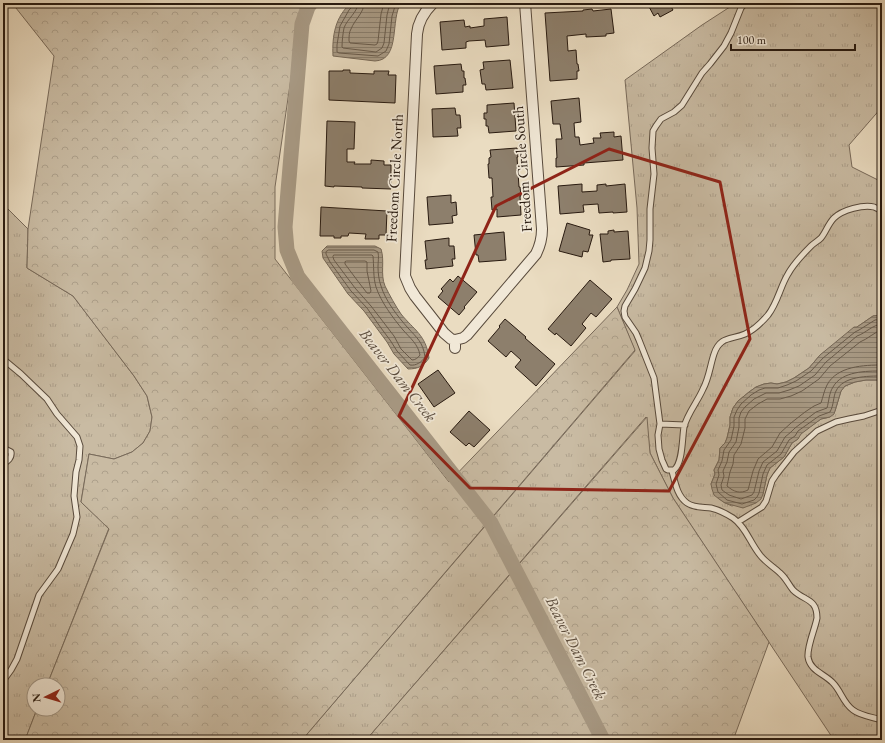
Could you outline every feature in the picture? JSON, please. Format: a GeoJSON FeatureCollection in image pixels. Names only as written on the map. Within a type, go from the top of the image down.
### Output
{"type":"FeatureCollection","features":[{"type":"Feature","properties":{"kind":"street","name":"Freedom Circle North"},"geometry":{"type":"LineString","coordinates":[[433,3],[419,22],[417,34],[405,276],[410,288],[429,315],[455,344]]}},
{"type":"Feature","properties":{"kind":"street","name":"Freedom Circle South"},"geometry":{"type":"LineString","coordinates":[[455,344],[467,335],[536,254],[542,239],[525,3]]}},
{"type":"Feature","properties":{"kind":"lane"},"geometry":{"type":"LineString","coordinates":[[672,471],[666,469],[660,455],[658,442],[660,424],[654,378],[636,333],[625,317],[625,306],[645,268],[648,256],[650,240],[650,209],[654,174],[652,148],[653,131],[661,119],[678,109],[686,100],[702,73],[724,46],[741,8],[745,3]]}},
{"type":"Feature","properties":{"kind":"lane"},"geometry":{"type":"LineString","coordinates":[[672,471],[676,469],[679,463],[685,425],[707,380],[714,353],[718,345],[724,340],[748,333],[768,316],[776,304],[785,279],[791,270],[803,254],[820,238],[833,219],[840,213],[860,207],[872,207],[882,212]]}},
{"type":"Feature","properties":{"kind":"lane"},"geometry":{"type":"LineString","coordinates":[[3,358],[46,399],[77,437],[80,446],[74,491],[77,517],[75,529],[63,560],[39,595],[17,659],[3,681]]}},
{"type":"Feature","properties":{"kind":"lane"},"geometry":{"type":"LineString","coordinates":[[738,522],[762,507],[766,501],[772,481],[776,475],[794,452],[817,431],[836,422],[864,416],[882,410]]}},
{"type":"Feature","properties":{"kind":"lane"},"geometry":{"type":"LineString","coordinates":[[660,424],[685,425]]}},
{"type":"Feature","properties":{"kind":"lane"},"geometry":{"type":"LineString","coordinates":[[3,448],[10,450],[11,454],[9,460],[3,464]]}},
{"type":"Feature","properties":{"kind":"lane"},"geometry":{"type":"LineString","coordinates":[[672,471],[681,497],[688,504],[713,508],[733,518],[738,522],[762,558],[781,574],[794,590],[811,601],[815,606],[817,618],[808,654],[809,661],[813,667],[832,682],[852,710],[863,715],[882,720]]}},
{"type":"Feature","properties":{"kind":"highlighted area"},"geometry":{"type":"Polygon","coordinates":[[[609,149],[720,182],[750,339],[669,491],[470,488],[399,416],[496,206],[609,149]]]}},
{"type":"Feature","properties":{"kind":"green space"},"geometry":{"type":"Polygon","coordinates":[[[12,3],[302,3],[275,187],[275,259],[449,482],[617,307],[635,350],[302,740],[25,740],[34,717],[66,717],[66,677],[50,677],[109,529],[81,502],[89,454],[114,459],[132,452],[143,443],[150,431],[152,417],[147,396],[134,376],[73,296],[27,268],[28,229],[54,56],[12,3]]]}},
{"type":"Feature","properties":{"kind":"green space"},"geometry":{"type":"Polygon","coordinates":[[[736,3],[882,3],[882,107],[849,145],[852,167],[882,182],[882,315],[873,316],[857,327],[820,355],[809,368],[794,378],[786,382],[764,384],[756,387],[738,401],[733,408],[730,417],[727,438],[725,443],[720,448],[719,460],[714,470],[715,474],[711,484],[718,498],[732,506],[763,494],[770,468],[784,457],[792,443],[798,439],[800,434],[821,419],[830,417],[835,411],[841,391],[845,386],[866,380],[882,380],[882,740],[834,740],[673,498],[650,453],[646,417],[366,740],[302,740],[635,351],[617,307],[639,264],[637,208],[625,80],[702,25],[736,3]]]}},
{"type":"Feature","properties":{"kind":"green space"},"geometry":{"type":"Polygon","coordinates":[[[3,204],[28,229],[27,268],[73,296],[134,376],[147,396],[152,417],[150,431],[143,443],[132,452],[114,459],[89,454],[81,502],[109,528],[50,677],[26,677],[26,717],[34,717],[25,740],[3,740],[3,204]]]}},
{"type":"Feature","properties":{"kind":"green space"},"geometry":{"type":"Polygon","coordinates":[[[647,417],[650,453],[673,498],[769,642],[735,735],[739,740],[366,740],[647,417]]]}},
{"type":"Feature","properties":{"kind":"water"},"geometry":{"type":"Polygon","coordinates":[[[351,3],[401,3],[396,19],[392,46],[388,54],[383,59],[375,61],[333,56],[334,34],[338,21],[341,14],[351,3]]]}},
{"type":"Feature","properties":{"kind":"water"},"geometry":{"type":"Polygon","coordinates":[[[327,246],[375,246],[381,249],[385,286],[401,314],[419,333],[425,344],[429,358],[423,365],[418,368],[408,369],[394,354],[387,342],[364,311],[348,294],[323,258],[322,251],[327,246]]]}},
{"type":"Feature","properties":{"kind":"water"},"geometry":{"type":"Polygon","coordinates":[[[882,315],[882,380],[866,380],[845,386],[841,391],[834,414],[830,417],[821,419],[801,434],[798,439],[792,443],[784,457],[770,468],[761,499],[756,503],[743,508],[725,503],[714,495],[711,484],[715,474],[714,470],[719,460],[720,448],[725,443],[727,438],[733,408],[738,401],[756,387],[764,384],[786,382],[794,378],[809,368],[820,355],[854,327],[857,327],[873,316],[882,315]]]}},
{"type":"Feature","properties":{"kind":"building"},"geometry":{"type":"Polygon","coordinates":[[[647,3],[669,3],[673,10],[660,17],[658,13],[654,16],[647,3]]]}},
{"type":"Feature","properties":{"kind":"building"},"geometry":{"type":"Polygon","coordinates":[[[592,9],[593,11],[611,9],[614,33],[606,34],[606,36],[586,37],[586,34],[567,36],[568,51],[576,50],[579,71],[577,71],[577,79],[550,81],[545,13],[583,11],[592,9]]]}},
{"type":"Feature","properties":{"kind":"building"},"geometry":{"type":"Polygon","coordinates":[[[507,17],[509,45],[486,47],[485,40],[469,41],[466,42],[466,48],[442,50],[440,22],[464,20],[465,27],[470,26],[470,28],[484,26],[484,19],[507,17]]]}},
{"type":"Feature","properties":{"kind":"building"},"geometry":{"type":"Polygon","coordinates":[[[510,60],[513,88],[486,90],[485,84],[482,84],[480,70],[484,69],[483,62],[510,60]]]}},
{"type":"Feature","properties":{"kind":"building"},"geometry":{"type":"Polygon","coordinates":[[[461,64],[462,71],[464,71],[466,85],[463,85],[463,92],[436,94],[434,66],[461,64]]]}},
{"type":"Feature","properties":{"kind":"building"},"geometry":{"type":"Polygon","coordinates":[[[350,70],[350,73],[374,74],[374,71],[389,71],[388,75],[396,75],[395,103],[329,100],[329,71],[350,70]]]}},
{"type":"Feature","properties":{"kind":"building"},"geometry":{"type":"Polygon","coordinates":[[[579,98],[581,122],[574,123],[575,137],[579,137],[580,145],[594,143],[593,138],[601,138],[600,133],[614,132],[614,137],[621,136],[623,160],[556,167],[556,139],[562,139],[560,124],[553,124],[551,101],[579,98]]]}},
{"type":"Feature","properties":{"kind":"building"},"geometry":{"type":"Polygon","coordinates":[[[514,103],[516,131],[489,133],[488,126],[486,126],[486,119],[484,119],[484,113],[487,113],[487,105],[514,103]]]}},
{"type":"Feature","properties":{"kind":"building"},"geometry":{"type":"Polygon","coordinates":[[[455,108],[456,115],[460,115],[461,128],[457,128],[458,136],[433,137],[432,109],[455,108]]]}},
{"type":"Feature","properties":{"kind":"building"},"geometry":{"type":"Polygon","coordinates":[[[327,121],[355,122],[354,149],[347,149],[347,162],[355,162],[354,164],[371,164],[371,160],[384,161],[384,165],[391,165],[391,189],[325,186],[327,121]]]}},
{"type":"Feature","properties":{"kind":"building"},"geometry":{"type":"Polygon","coordinates":[[[517,148],[521,215],[497,217],[497,209],[492,210],[492,178],[489,178],[488,164],[489,158],[491,157],[490,150],[517,148]]]}},
{"type":"Feature","properties":{"kind":"building"},"geometry":{"type":"Polygon","coordinates":[[[582,184],[582,192],[597,191],[597,185],[606,184],[606,186],[625,184],[627,212],[599,213],[598,204],[583,205],[584,212],[560,214],[558,186],[582,184]]]}},
{"type":"Feature","properties":{"kind":"building"},"geometry":{"type":"Polygon","coordinates":[[[451,195],[451,203],[456,202],[457,215],[452,216],[453,223],[429,225],[427,197],[451,195]]]}},
{"type":"Feature","properties":{"kind":"building"},"geometry":{"type":"Polygon","coordinates":[[[321,207],[387,211],[386,235],[379,235],[379,239],[365,239],[366,234],[349,233],[348,236],[341,236],[341,238],[334,238],[334,236],[320,236],[321,207]]]}},
{"type":"Feature","properties":{"kind":"building"},"geometry":{"type":"Polygon","coordinates":[[[567,223],[590,230],[589,235],[593,235],[588,252],[583,251],[582,257],[559,251],[567,223]]]}},
{"type":"Feature","properties":{"kind":"building"},"geometry":{"type":"Polygon","coordinates":[[[614,230],[614,232],[628,231],[630,259],[603,262],[600,234],[608,234],[608,231],[614,230]]]}},
{"type":"Feature","properties":{"kind":"building"},"geometry":{"type":"Polygon","coordinates":[[[504,232],[506,260],[479,262],[478,255],[476,255],[474,235],[504,232]]]}},
{"type":"Feature","properties":{"kind":"building"},"geometry":{"type":"Polygon","coordinates":[[[449,238],[449,246],[454,246],[455,259],[452,259],[453,266],[426,269],[425,260],[427,260],[425,241],[449,238]]]}},
{"type":"Feature","properties":{"kind":"building"},"geometry":{"type":"Polygon","coordinates":[[[458,276],[477,292],[459,315],[438,297],[443,291],[441,289],[450,279],[453,282],[458,276]]]}},
{"type":"Feature","properties":{"kind":"building"},"geometry":{"type":"Polygon","coordinates":[[[590,280],[612,299],[596,317],[591,313],[582,324],[586,328],[571,346],[556,333],[555,335],[548,329],[590,280]]]}},
{"type":"Feature","properties":{"kind":"building"},"geometry":{"type":"Polygon","coordinates":[[[505,319],[555,364],[536,386],[515,367],[521,360],[511,351],[506,357],[488,341],[505,319]]]}},
{"type":"Feature","properties":{"kind":"building"},"geometry":{"type":"Polygon","coordinates":[[[438,370],[455,393],[434,407],[418,384],[438,370]]]}},
{"type":"Feature","properties":{"kind":"building"},"geometry":{"type":"Polygon","coordinates":[[[469,411],[490,430],[474,447],[469,443],[466,446],[450,432],[469,411]]]}},
{"type":"Feature","properties":{"kind":"waterway","name":"Beaver Dam Creek"},"geometry":{"type":"LineString","coordinates":[[311,3],[302,24],[285,227],[287,250],[298,277],[491,523],[603,740]]}}]}
